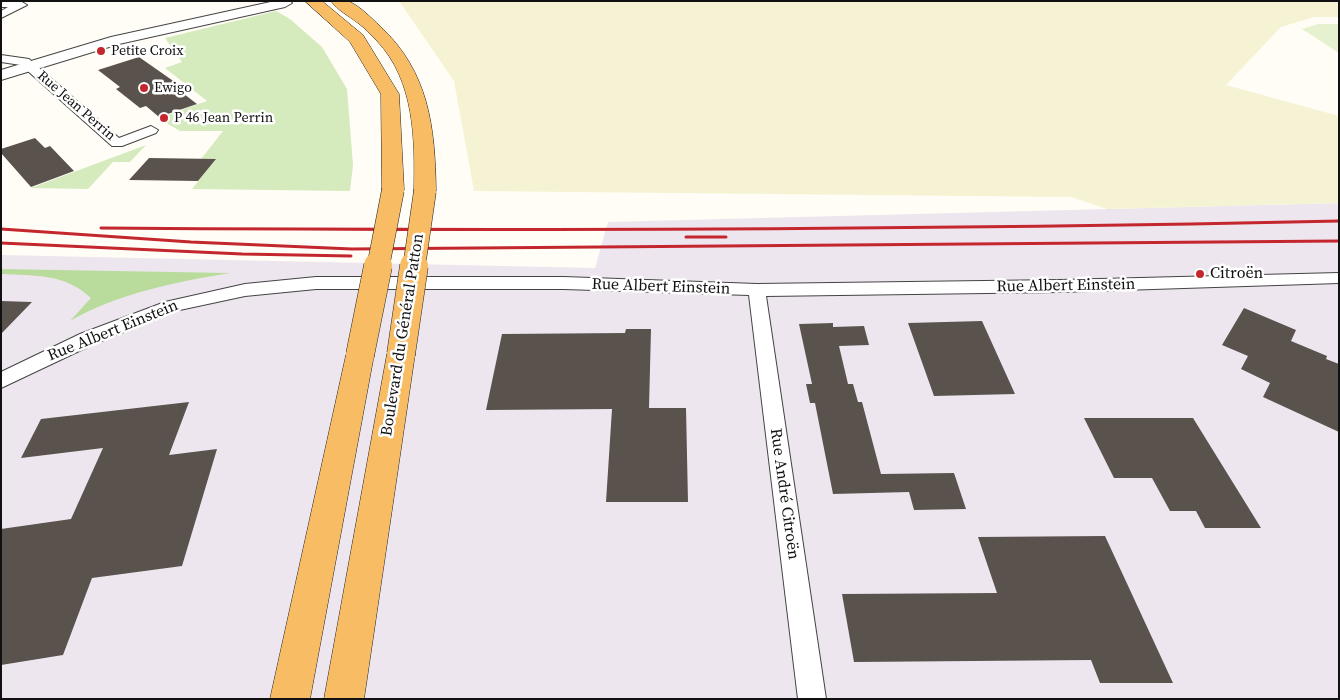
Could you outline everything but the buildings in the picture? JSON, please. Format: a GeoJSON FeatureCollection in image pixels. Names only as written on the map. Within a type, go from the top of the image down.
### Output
{"type":"FeatureCollection","features":[{"type":"Feature","properties":{"kind":"highway"},"geometry":{"type":"LineString","coordinates":[[290,698],[393,190],[390,94],[357,39],[312,1]]}},
{"type":"Feature","properties":{"kind":"highway","name":"Boulevard du Général Patton"},"geometry":{"type":"LineString","coordinates":[[338,1],[353,11],[396,54],[413,85],[421,107],[426,157],[425,191],[401,354],[344,699]]}},
{"type":"Feature","properties":{"kind":"street"},"geometry":{"type":"LineString","coordinates":[[1,75],[116,40],[285,3]]}},
{"type":"Feature","properties":{"kind":"street"},"geometry":{"type":"LineString","coordinates":[[1,58],[19,59],[30,66]]}},
{"type":"Feature","properties":{"kind":"street","name":"Rue Jean Perrin"},"geometry":{"type":"LineString","coordinates":[[30,66],[117,143],[151,130]]}},
{"type":"Feature","properties":{"kind":"street","name":"Rue Albert Einstein"},"geometry":{"type":"LineString","coordinates":[[1,381],[39,360],[171,306],[210,296],[284,285],[359,282],[564,283],[757,290],[1060,286],[1339,278]]}},
{"type":"Feature","properties":{"kind":"street","name":"Rue André Citroën"},"geometry":{"type":"LineString","coordinates":[[757,290],[812,699]]}},
{"type":"Feature","properties":{"kind":"shaded area"},"geometry":{"type":"Polygon","coordinates":[[[399,1],[1339,1],[1339,17],[1314,17],[1281,27],[1226,85],[1339,116],[1339,203],[1107,209],[1071,197],[474,191],[454,81],[399,1]]]}},
{"type":"Feature","properties":{"kind":"shaded area"},"geometry":{"type":"Polygon","coordinates":[[[1339,203],[1339,699],[1,699],[1,255],[595,268],[608,222],[1339,203]]]}},
{"type":"Feature","properties":{"kind":"green space"},"geometry":{"type":"Polygon","coordinates":[[[276,11],[290,19],[322,47],[347,89],[353,165],[350,191],[192,189],[215,160],[201,159],[223,131],[180,131],[163,121],[168,119],[165,116],[207,101],[165,68],[182,62],[165,38],[276,11]]]}},
{"type":"Feature","properties":{"kind":"green space"},"geometry":{"type":"Polygon","coordinates":[[[1318,24],[1339,24],[1339,53],[1302,29],[1318,24]]]}},
{"type":"Feature","properties":{"kind":"green space"},"geometry":{"type":"Polygon","coordinates":[[[146,145],[130,162],[113,162],[88,189],[31,188],[146,145]]]}},
{"type":"Feature","properties":{"kind":"green space"},"geometry":{"type":"Polygon","coordinates":[[[1,269],[230,273],[189,280],[128,296],[88,311],[70,321],[91,298],[81,290],[49,277],[1,274],[1,269]]]}},
{"type":"Feature","properties":{"kind":"railway"},"geometry":{"type":"LineString","coordinates":[[101,228],[720,229],[1339,221]]}},
{"type":"Feature","properties":{"kind":"railway"},"geometry":{"type":"LineString","coordinates":[[1,229],[191,242],[352,249],[1339,241]]}},
{"type":"Feature","properties":{"kind":"railway"},"geometry":{"type":"LineString","coordinates":[[686,237],[726,237]]}},
{"type":"Feature","properties":{"kind":"railway"},"geometry":{"type":"LineString","coordinates":[[1,243],[242,254],[351,256]]}},
{"type":"Feature","properties":{"kind":"place","name":"Petite Croix"},"geometry":{"type":"Point","coordinates":[101,51]}},
{"type":"Feature","properties":{"kind":"place","name":"Ewigo"},"geometry":{"type":"Point","coordinates":[144,88]}},
{"type":"Feature","properties":{"kind":"place","name":"P 46 Jean Perrin"},"geometry":{"type":"Point","coordinates":[164,118]}},
{"type":"Feature","properties":{"kind":"place","name":"Citroën"},"geometry":{"type":"Point","coordinates":[1200,274]}}]}
